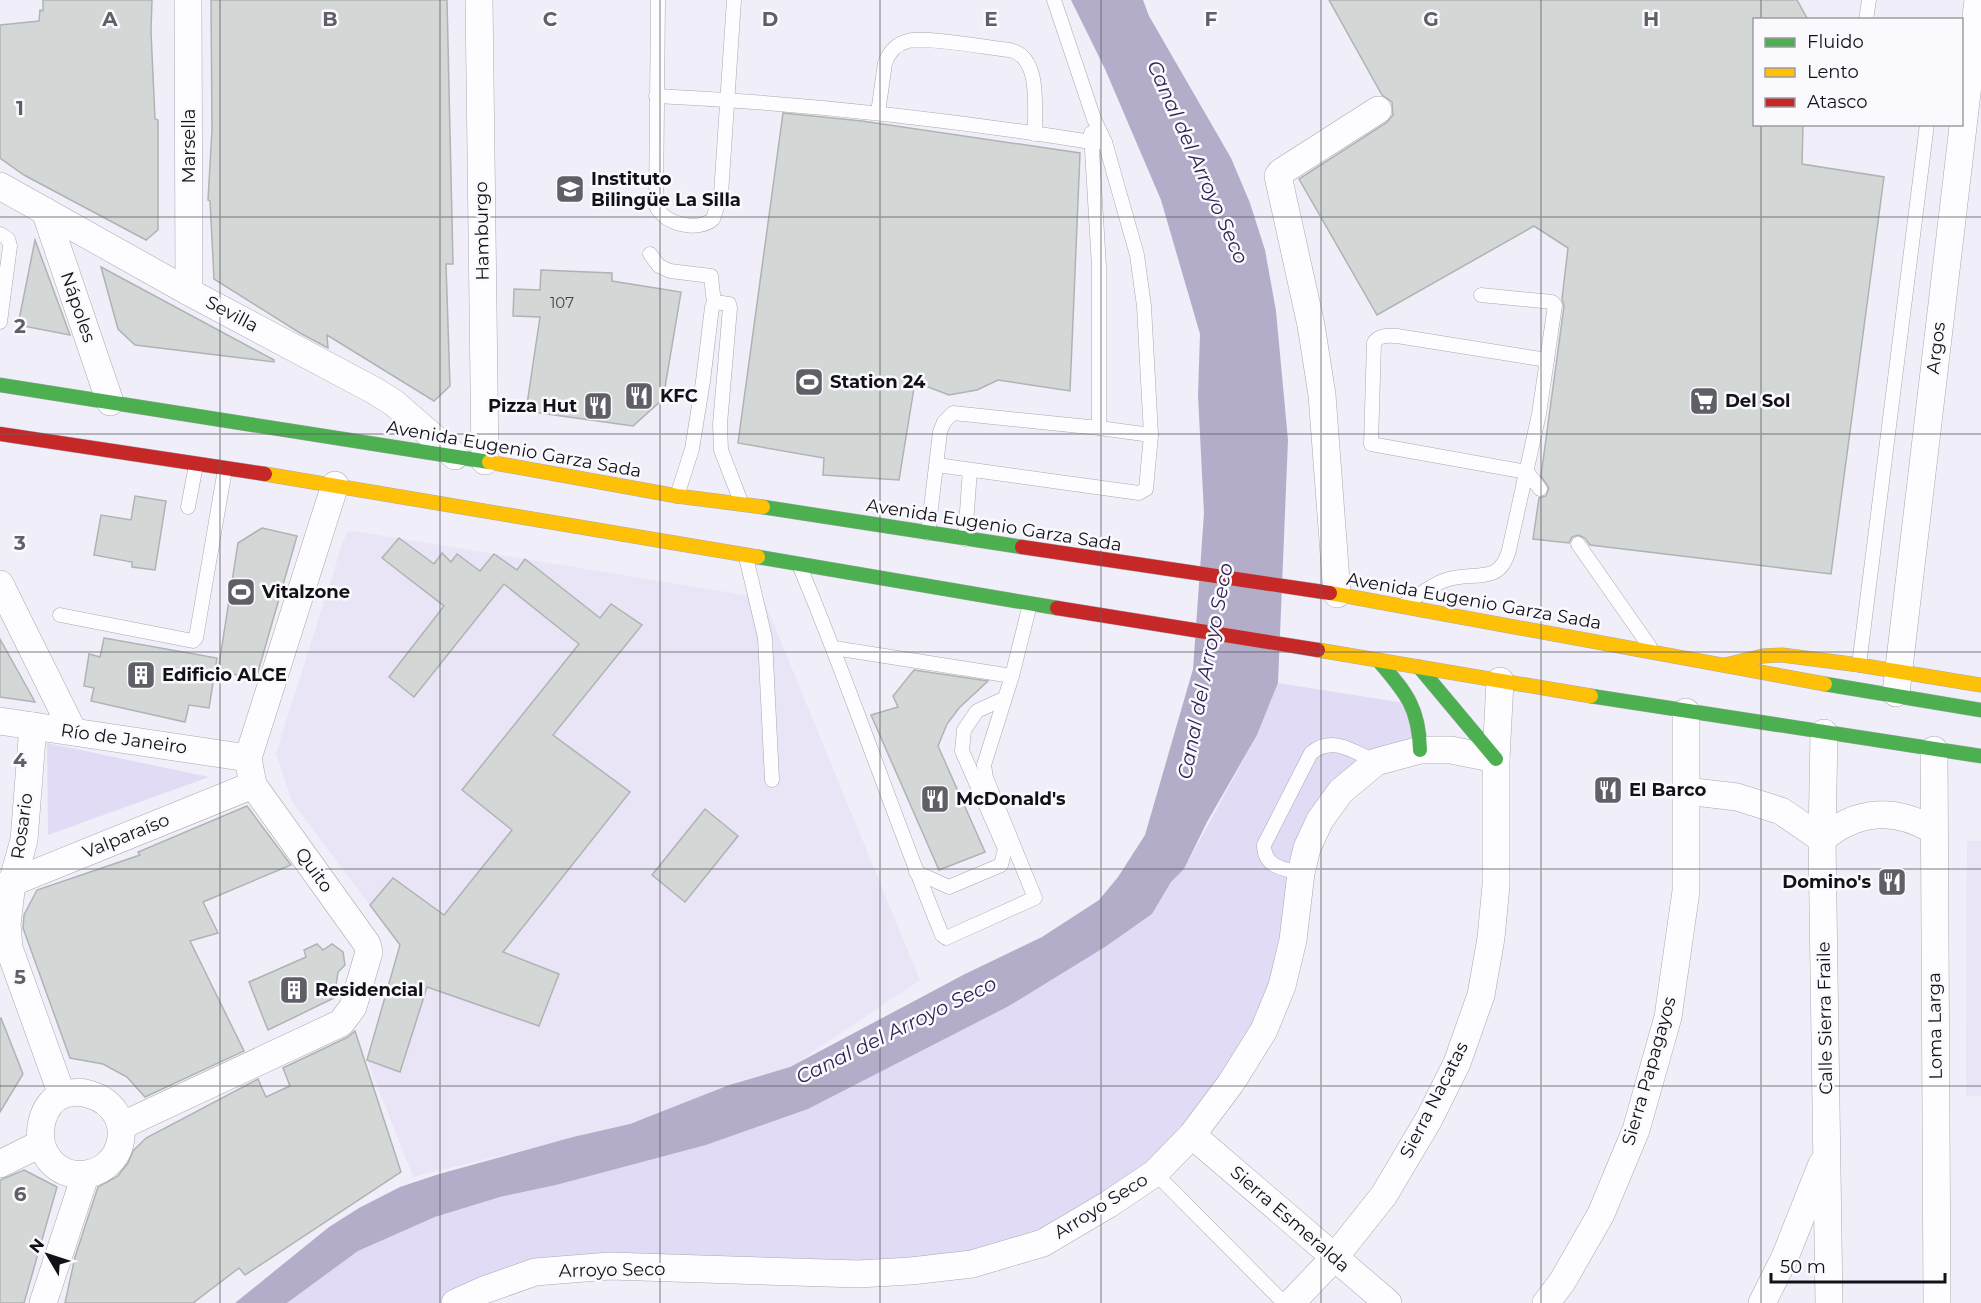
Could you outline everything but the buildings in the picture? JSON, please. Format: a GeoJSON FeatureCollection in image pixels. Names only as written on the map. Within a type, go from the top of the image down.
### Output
{"type":"FeatureCollection","features":[{"type":"Feature","properties":{"kind":"main road","name":"Avenida Eugenio Garza Sada"},"geometry":{"type":"LineString","coordinates":[[0,385],[485,461],[678,496],[1307,589],[1725,664],[1897,684],[1981,710]]}},
{"type":"Feature","properties":{"kind":"main road"},"geometry":{"type":"LineString","coordinates":[[0,434],[335,485],[1030,604],[1145,621],[1686,712],[1981,756]]}},
{"type":"Feature","properties":{"kind":"main road"},"geometry":{"type":"LineString","coordinates":[[1725,664],[1763,656],[1782,655],[1859,665],[1897,684],[1981,685]]}},
{"type":"Feature","properties":{"kind":"main road"},"geometry":{"type":"LineString","coordinates":[[1378,660],[1416,711],[1420,750]]}},
{"type":"Feature","properties":{"kind":"main road"},"geometry":{"type":"LineString","coordinates":[[1419,667],[1496,759]]}},
{"type":"Feature","properties":{"kind":"street","name":"Marsella"},"geometry":{"type":"LineString","coordinates":[[188,0],[189,292]]}},
{"type":"Feature","properties":{"kind":"street","name":"Hamburgo"},"geometry":{"type":"LineString","coordinates":[[479,0],[485,461]]}},
{"type":"Feature","properties":{"kind":"street","name":"Argos"},"geometry":{"type":"LineString","coordinates":[[1963,121],[1978,0]]}},
{"type":"Feature","properties":{"kind":"street"},"geometry":{"type":"LineString","coordinates":[[1337,594],[1322,396],[1311,325],[1278,176],[1378,110]]}},
{"type":"Feature","properties":{"kind":"street","name":"Argos"},"geometry":{"type":"LineString","coordinates":[[1897,684],[1962,126]]}},
{"type":"Feature","properties":{"kind":"street","name":"Sevilla"},"geometry":{"type":"LineString","coordinates":[[0,186],[394,403],[454,456]]}},
{"type":"Feature","properties":{"kind":"street","name":"Nápoles"},"geometry":{"type":"LineString","coordinates":[[45,211],[110,402]]}},
{"type":"Feature","properties":{"kind":"street","name":"Quito"},"geometry":{"type":"LineString","coordinates":[[122,1126],[341,1023],[353,1007],[369,952],[367,944],[253,785],[248,758],[335,485]]}},
{"type":"Feature","properties":{"kind":"street"},"geometry":{"type":"LineString","coordinates":[[0,584],[73,731]]}},
{"type":"Feature","properties":{"kind":"street","name":"Sierra Nacatas"},"geometry":{"type":"LineString","coordinates":[[1291,1303],[1334,1258],[1384,1195],[1430,1119],[1457,1063],[1481,995],[1491,938],[1496,885],[1496,759],[1500,681]]}},
{"type":"Feature","properties":{"kind":"street","name":"Sierra Papagayos"},"geometry":{"type":"LineString","coordinates":[[1546,1303],[1562,1282],[1601,1214],[1636,1130],[1668,1017],[1686,891],[1686,712]]}},
{"type":"Feature","properties":{"kind":"street","name":"Río de Janeiro"},"geometry":{"type":"LineString","coordinates":[[0,720],[248,758]]}},
{"type":"Feature","properties":{"kind":"street","name":"Rosario"},"geometry":{"type":"LineString","coordinates":[[33,726],[24,840],[6,885],[7,924],[9,948],[62,1095]]}},
{"type":"Feature","properties":{"kind":"street","name":"Calle Sierra Fraile"},"geometry":{"type":"LineString","coordinates":[[1824,734],[1822,839],[1829,1303]]}},
{"type":"Feature","properties":{"kind":"street","name":"Arroyo Seco"},"geometry":{"type":"LineString","coordinates":[[455,1303],[535,1272],[610,1266],[858,1274],[911,1271],[972,1264],[1043,1243],[1109,1204],[1155,1173],[1192,1135],[1231,1083],[1264,1030],[1282,986],[1293,939],[1301,873],[1307,848],[1320,820],[1341,791],[1376,762],[1420,750],[1451,750],[1496,759]]}},
{"type":"Feature","properties":{"kind":"street","name":"Loma Larga"},"geometry":{"type":"LineString","coordinates":[[1934,750],[1937,1303]]}},
{"type":"Feature","properties":{"kind":"street","name":"Valparaíso"},"geometry":{"type":"LineString","coordinates":[[6,885],[253,785]]}},
{"type":"Feature","properties":{"kind":"street"},"geometry":{"type":"LineString","coordinates":[[1686,791],[1737,797],[1781,811],[1822,839],[1846,823],[1875,814],[1905,817],[1933,830]]}},
{"type":"Feature","properties":{"kind":"street"},"geometry":{"type":"LineString","coordinates":[[78,1092],[93,1094],[106,1101],[116,1112],[122,1126],[119,1149],[113,1158],[106,1167],[85,1176],[65,1173],[49,1161],[40,1144],[40,1125],[48,1107],[62,1095],[78,1092]]}},
{"type":"Feature","properties":{"kind":"street","name":"Sierra Esmeralda"},"geometry":{"type":"LineString","coordinates":[[1192,1135],[1388,1303]]}},
{"type":"Feature","properties":{"kind":"street"},"geometry":{"type":"LineString","coordinates":[[0,1164],[40,1144]]}},
{"type":"Feature","properties":{"kind":"street"},"geometry":{"type":"LineString","coordinates":[[1762,1303],[1785,1257],[1826,1152]]}},
{"type":"Feature","properties":{"kind":"street"},"geometry":{"type":"LineString","coordinates":[[43,1303],[85,1176]]}},
{"type":"Feature","properties":{"kind":"lane"},"geometry":{"type":"LineString","coordinates":[[658,0],[657,206],[662,216],[668,220],[699,226],[713,219],[721,194],[734,0]]}},
{"type":"Feature","properties":{"kind":"lane"},"geometry":{"type":"LineString","coordinates":[[937,465],[1142,493],[1146,489],[1151,435],[1141,282],[1137,255],[1098,142],[1094,120],[1054,0]]}},
{"type":"Feature","properties":{"kind":"lane"},"geometry":{"type":"LineString","coordinates":[[1866,18],[1869,0]]}},
{"type":"Feature","properties":{"kind":"lane"},"geometry":{"type":"LineString","coordinates":[[878,113],[885,63],[888,55],[900,44],[918,40],[1010,50],[1025,59],[1034,75],[1035,134]]}},
{"type":"Feature","properties":{"kind":"lane"},"geometry":{"type":"LineString","coordinates":[[656,96],[727,99],[878,113],[1098,142]]}},
{"type":"Feature","properties":{"kind":"lane"},"geometry":{"type":"LineString","coordinates":[[1859,665],[1927,126]]}},
{"type":"Feature","properties":{"kind":"lane"},"geometry":{"type":"LineString","coordinates":[[1098,142],[1099,428]]}},
{"type":"Feature","properties":{"kind":"lane"},"geometry":{"type":"LineString","coordinates":[[0,234],[8,239],[10,246],[0,322]]}},
{"type":"Feature","properties":{"kind":"lane"},"geometry":{"type":"LineString","coordinates":[[650,254],[659,266],[670,271],[711,276],[714,304],[692,449],[678,496]]}},
{"type":"Feature","properties":{"kind":"lane"},"geometry":{"type":"LineString","coordinates":[[1402,605],[1443,581],[1488,574],[1503,566],[1509,550],[1527,472],[1547,360],[1554,302],[1481,295]]}},
{"type":"Feature","properties":{"kind":"lane"},"geometry":{"type":"LineString","coordinates":[[714,304],[721,302],[730,306],[720,424],[721,450],[742,504]]}},
{"type":"Feature","properties":{"kind":"lane"},"geometry":{"type":"LineString","coordinates":[[1540,489],[1527,472],[1371,444],[1374,343],[1381,336],[1397,336],[1547,360]]}},
{"type":"Feature","properties":{"kind":"lane"},"geometry":{"type":"LineString","coordinates":[[928,533],[940,432],[944,422],[953,413],[1151,435]]}},
{"type":"Feature","properties":{"kind":"lane"},"geometry":{"type":"LineString","coordinates":[[188,507],[196,465]]}},
{"type":"Feature","properties":{"kind":"lane"},"geometry":{"type":"LineString","coordinates":[[60,615],[193,641],[196,638],[225,469]]}},
{"type":"Feature","properties":{"kind":"lane"},"geometry":{"type":"LineString","coordinates":[[965,538],[970,470]]}},
{"type":"Feature","properties":{"kind":"lane"},"geometry":{"type":"LineString","coordinates":[[1578,544],[1653,651]]}},
{"type":"Feature","properties":{"kind":"lane"},"geometry":{"type":"LineString","coordinates":[[745,556],[765,638],[772,780]]}},
{"type":"Feature","properties":{"kind":"lane"},"geometry":{"type":"LineString","coordinates":[[800,565],[834,648],[916,872],[942,935],[946,938],[1035,897],[984,765],[1012,676],[1030,604]]}},
{"type":"Feature","properties":{"kind":"lane"},"geometry":{"type":"LineString","coordinates":[[834,648],[1012,676]]}},
{"type":"Feature","properties":{"kind":"lane"},"geometry":{"type":"LineString","coordinates":[[916,872],[949,887],[1001,865],[1005,849],[962,751],[964,730],[977,711],[1003,699]]}},
{"type":"Feature","properties":{"kind":"lane"},"geometry":{"type":"LineString","coordinates":[[1301,873],[1279,868],[1269,861],[1264,854],[1264,845],[1311,753],[1320,745],[1332,743],[1376,762]]}},
{"type":"Feature","properties":{"kind":"lane"},"geometry":{"type":"LineString","coordinates":[[1155,1173],[1284,1303]]}},
{"type":"Feature","properties":{"kind":"shaded area"},"geometry":{"type":"Polygon","coordinates":[[[354,531],[763,598],[920,980],[790,1067],[741,1080],[630,1124],[413,1177],[367,1060],[400,945],[292,802],[276,753],[343,542],[347,533],[354,531]]]}},
{"type":"Feature","properties":{"kind":"shaded area"},"geometry":{"type":"Polygon","coordinates":[[[1278,683],[1411,704],[1420,734],[1376,762],[1320,820],[1279,991],[1155,1173],[972,1264],[610,1266],[455,1303],[287,1303],[358,1251],[435,1217],[500,1197],[556,1185],[706,1145],[808,1109],[1009,1006],[1105,947],[1152,914],[1171,882],[1184,869],[1257,735],[1278,683]]]}},
{"type":"Feature","properties":{"kind":"shaded area"},"geometry":{"type":"Polygon","coordinates":[[[47,743],[209,777],[48,835],[47,743]]]}},
{"type":"Feature","properties":{"kind":"shaded area"},"geometry":{"type":"Polygon","coordinates":[[[1967,841],[1981,841],[1981,1096],[1966,1096],[1967,841]]]}},
{"type":"Feature","properties":{"kind":"water","name":"Canal del Arroyo Seco"},"geometry":{"type":"Polygon","coordinates":[[[1071,0],[1143,0],[1149,16],[1231,158],[1250,203],[1265,250],[1276,311],[1288,440],[1278,683],[1257,735],[1207,822],[1184,869],[1171,882],[1152,914],[1105,947],[1009,1006],[808,1109],[706,1145],[556,1185],[500,1197],[435,1217],[358,1251],[287,1303],[235,1303],[329,1227],[359,1208],[400,1187],[573,1137],[630,1124],[729,1085],[790,1067],[965,974],[1042,937],[1099,900],[1118,877],[1145,835],[1193,669],[1204,513],[1198,396],[1200,334],[1161,200],[1105,69],[1071,0]]]}},
{"type":"Feature","properties":{"kind":"traffic: fast"},"geometry":{"type":"LineString","coordinates":[[0,385],[489,462]]}},
{"type":"Feature","properties":{"kind":"traffic: fast"},"geometry":{"type":"LineString","coordinates":[[763,507],[1022,547]]}},
{"type":"Feature","properties":{"kind":"traffic: fast"},"geometry":{"type":"LineString","coordinates":[[758,557],[1057,608]]}},
{"type":"Feature","properties":{"kind":"traffic: fast"},"geometry":{"type":"LineString","coordinates":[[1378,660],[1409,700],[1417,722],[1420,750]]}},
{"type":"Feature","properties":{"kind":"traffic: fast"},"geometry":{"type":"LineString","coordinates":[[1419,667],[1496,759]]}},
{"type":"Feature","properties":{"kind":"traffic: fast"},"geometry":{"type":"LineString","coordinates":[[1825,684],[1981,710]]}},
{"type":"Feature","properties":{"kind":"traffic: fast"},"geometry":{"type":"LineString","coordinates":[[1591,696],[1981,756]]}},
{"type":"Feature","properties":{"kind":"traffic: slow"},"geometry":{"type":"LineString","coordinates":[[489,462],[677,496],[763,507]]}},
{"type":"Feature","properties":{"kind":"traffic: slow"},"geometry":{"type":"LineString","coordinates":[[265,474],[758,557]]}},
{"type":"Feature","properties":{"kind":"traffic: slow"},"geometry":{"type":"LineString","coordinates":[[1330,593],[1825,684]]}},
{"type":"Feature","properties":{"kind":"traffic: slow"},"geometry":{"type":"LineString","coordinates":[[1318,650],[1591,696]]}},
{"type":"Feature","properties":{"kind":"traffic: slow"},"geometry":{"type":"LineString","coordinates":[[1725,665],[1763,656],[1782,655],[1981,685]]}},
{"type":"Feature","properties":{"kind":"traffic: jam"},"geometry":{"type":"LineString","coordinates":[[0,434],[265,474]]}},
{"type":"Feature","properties":{"kind":"traffic: jam"},"geometry":{"type":"LineString","coordinates":[[1022,547],[1330,593]]}},
{"type":"Feature","properties":{"kind":"traffic: jam"},"geometry":{"type":"LineString","coordinates":[[1057,608],[1318,650]]}},
{"type":"Feature","properties":{"kind":"place","name":"Instituto Bilingüe La Silla"},"geometry":{"type":"Point","coordinates":[570,189]}},
{"type":"Feature","properties":{"kind":"place","name":"Station 24"},"geometry":{"type":"Point","coordinates":[809,382]}},
{"type":"Feature","properties":{"kind":"place","name":"KFC"},"geometry":{"type":"Point","coordinates":[639,396]}},
{"type":"Feature","properties":{"kind":"place","name":"Del Sol"},"geometry":{"type":"Point","coordinates":[1704,401]}},
{"type":"Feature","properties":{"kind":"place","name":"Pizza Hut"},"geometry":{"type":"Point","coordinates":[598,406]}},
{"type":"Feature","properties":{"kind":"place","name":"Vitalzone"},"geometry":{"type":"Point","coordinates":[241,592]}},
{"type":"Feature","properties":{"kind":"place","name":"Edificio ALCE"},"geometry":{"type":"Point","coordinates":[141,675]}},
{"type":"Feature","properties":{"kind":"place","name":"El Barco"},"geometry":{"type":"Point","coordinates":[1608,790]}},
{"type":"Feature","properties":{"kind":"place","name":"McDonald's"},"geometry":{"type":"Point","coordinates":[935,799]}},
{"type":"Feature","properties":{"kind":"place","name":"Domino's"},"geometry":{"type":"Point","coordinates":[1892,882]}},
{"type":"Feature","properties":{"kind":"place","name":"Residencial"},"geometry":{"type":"Point","coordinates":[294,990]}}]}
